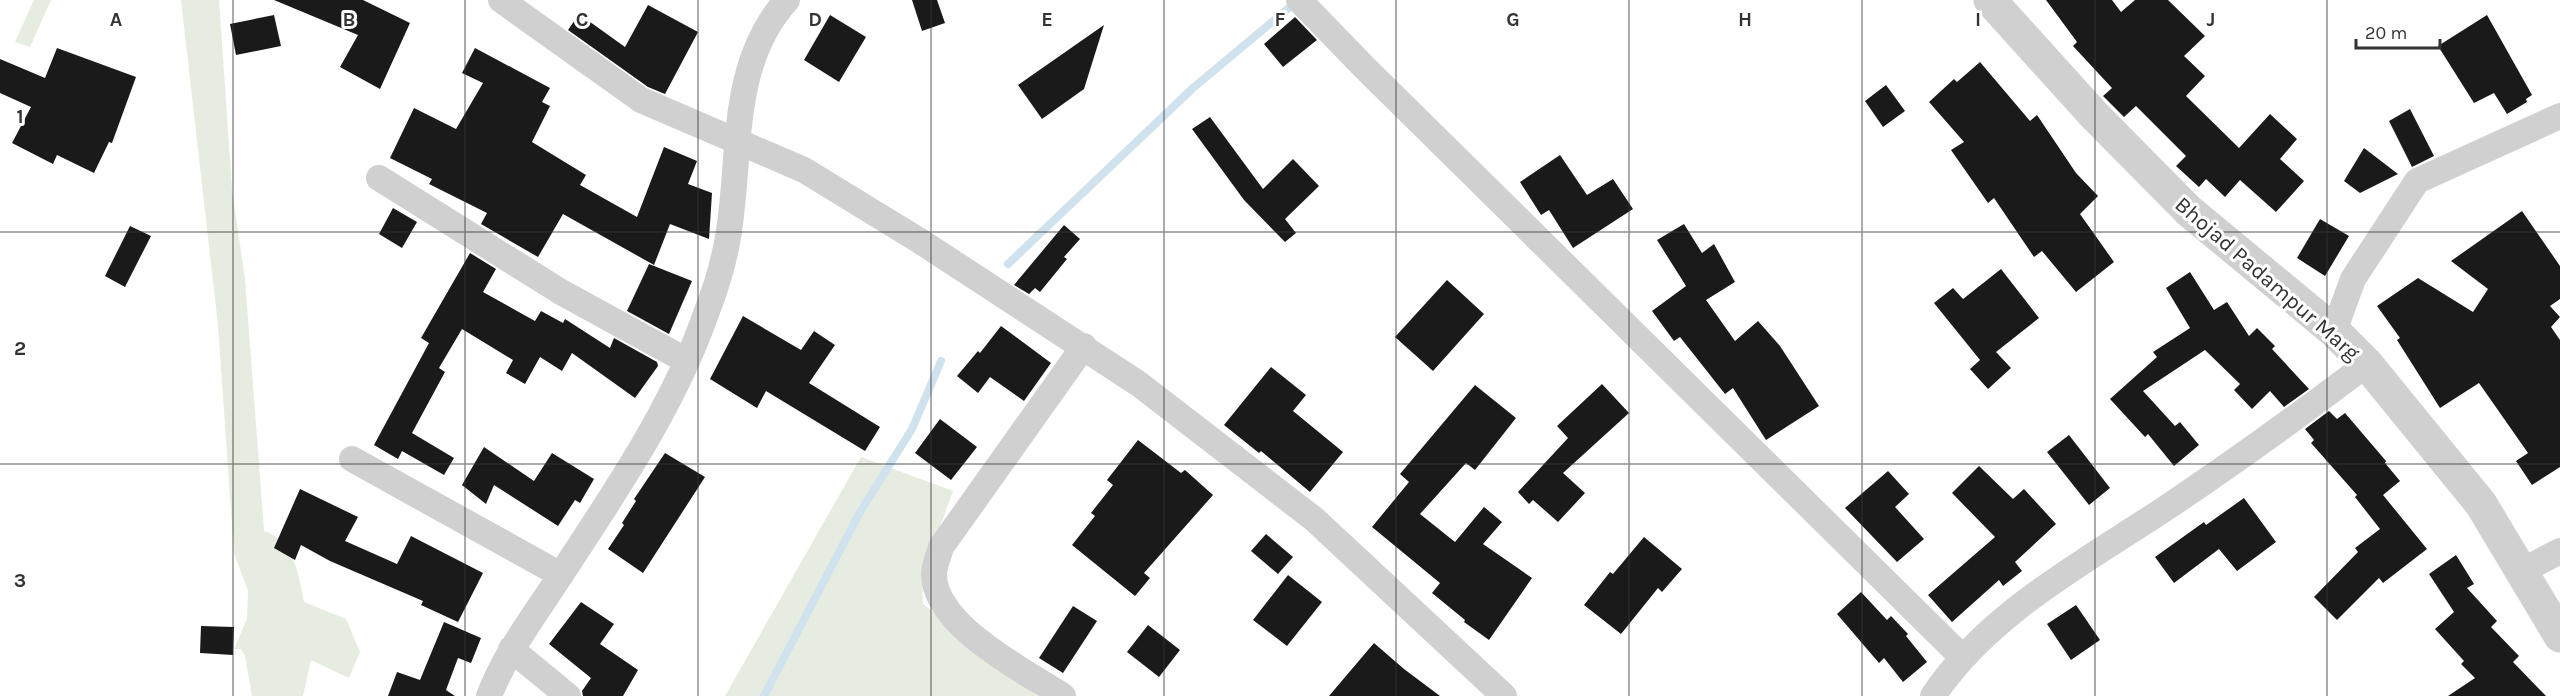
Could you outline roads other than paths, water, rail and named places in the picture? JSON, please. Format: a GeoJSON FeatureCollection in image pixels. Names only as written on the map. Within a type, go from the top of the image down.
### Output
{"type":"FeatureCollection","features":[{"type":"Feature","properties":{"kind":"street"},"geometry":{"type":"LineString","coordinates":[[501,0],[641,100],[804,170],[1084,346],[1139,384],[1314,519],[1504,696]]}},
{"type":"Feature","properties":{"kind":"street"},"geometry":{"type":"LineString","coordinates":[[489,696],[511,650],[561,575],[671,397],[687,361],[708,310],[728,237],[736,139],[750,63],[770,19],[787,0]]}},
{"type":"Feature","properties":{"kind":"street"},"geometry":{"type":"LineString","coordinates":[[1299,0],[1365,68],[1962,657]]}},
{"type":"Feature","properties":{"kind":"street","name":"Bhojad Padampur Marg"},"geometry":{"type":"LineString","coordinates":[[1990,0],[2094,115],[2189,211],[2334,331],[2367,364],[2481,504],[2560,636]]}},
{"type":"Feature","properties":{"kind":"street"},"geometry":{"type":"LineString","coordinates":[[2334,331],[2353,279],[2417,181],[2560,116]]}},
{"type":"Feature","properties":{"kind":"street"},"geometry":{"type":"LineString","coordinates":[[379,178],[561,292],[687,361]]}},
{"type":"Feature","properties":{"kind":"street"},"geometry":{"type":"LineString","coordinates":[[1063,696],[965,631],[940,599],[934,574],[941,547],[1084,346]]}},
{"type":"Feature","properties":{"kind":"street"},"geometry":{"type":"LineString","coordinates":[[1934,696],[1962,657],[2030,599],[2257,447],[2367,364]]}},
{"type":"Feature","properties":{"kind":"street"},"geometry":{"type":"LineString","coordinates":[[352,459],[561,575]]}},
{"type":"Feature","properties":{"kind":"street"},"geometry":{"type":"LineString","coordinates":[[2522,571],[2560,551]]}},
{"type":"Feature","properties":{"kind":"street"},"geometry":{"type":"LineString","coordinates":[[511,650],[568,696]]}},
{"type":"Feature","properties":{"kind":"waterway"},"geometry":{"type":"LineString","coordinates":[[1008,264],[1193,88],[1296,2]]}},
{"type":"Feature","properties":{"kind":"waterway"},"geometry":{"type":"LineString","coordinates":[[764,696],[860,512],[912,429],[941,361]]}}]}
